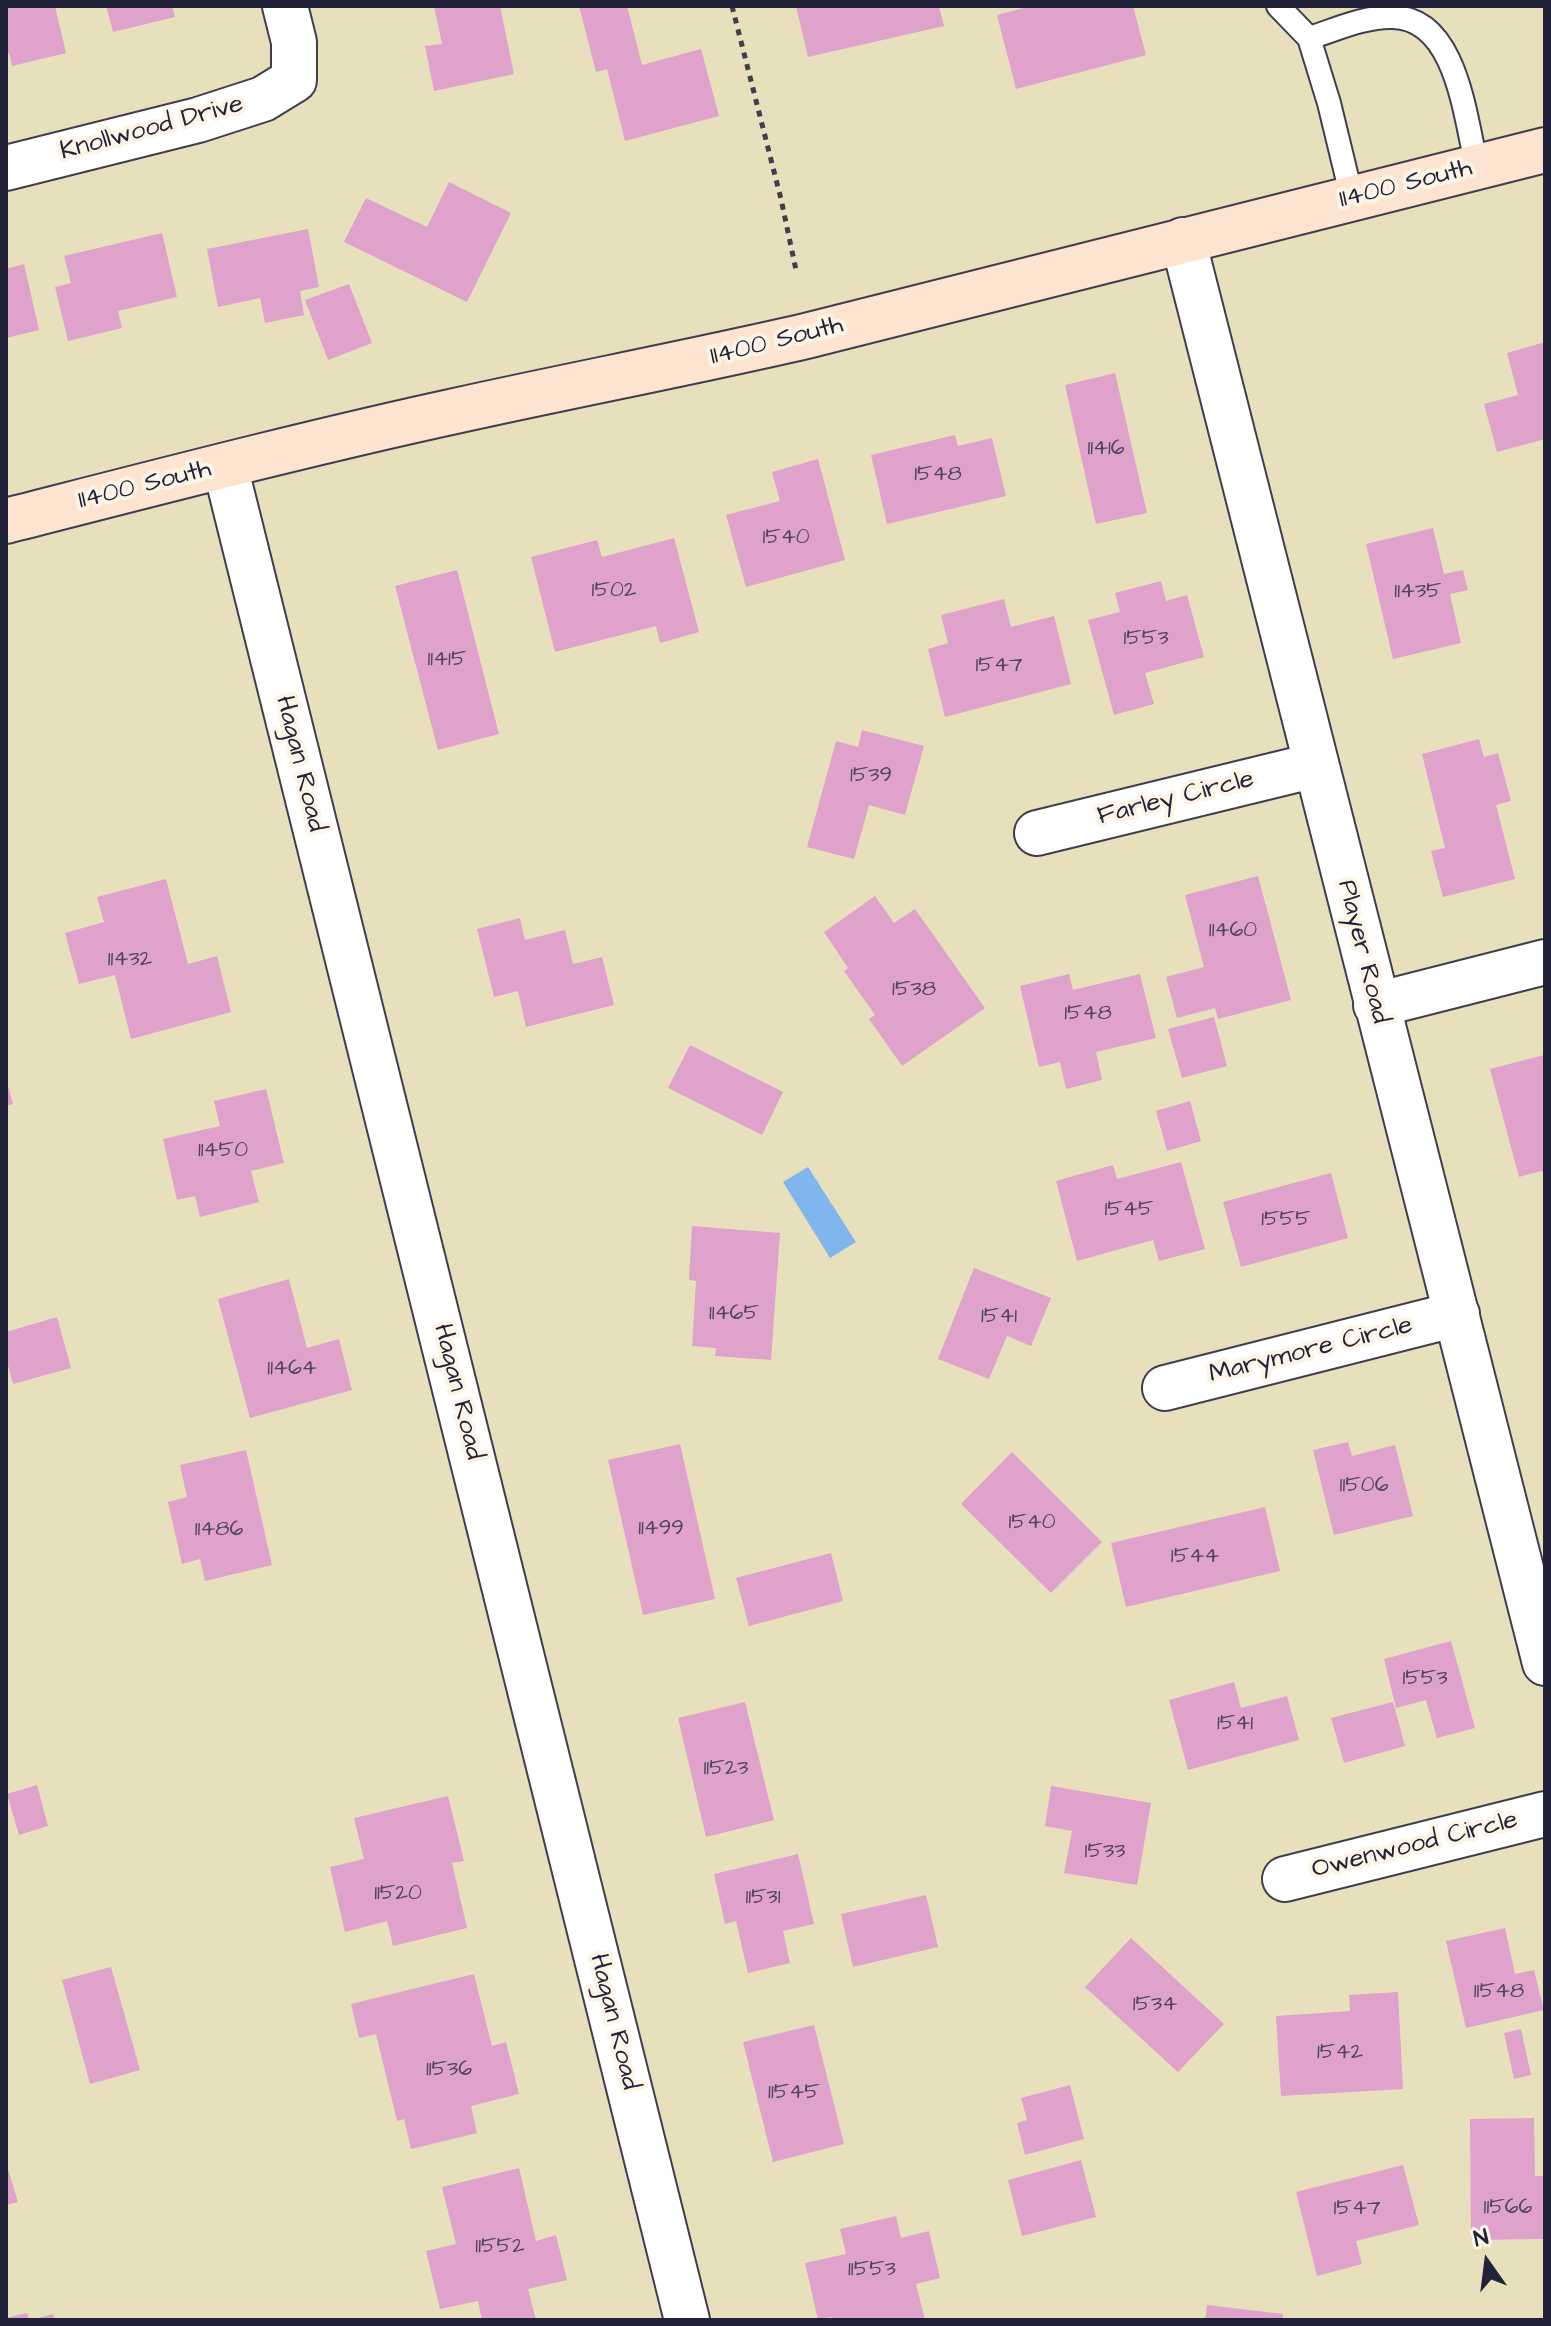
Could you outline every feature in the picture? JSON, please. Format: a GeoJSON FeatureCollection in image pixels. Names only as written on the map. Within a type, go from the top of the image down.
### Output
{"type":"FeatureCollection","features":[{"type":"Feature","properties":{"kind":"main road","name":"11400 South"},"geometry":{"type":"LineString","coordinates":[[6,521],[454,411],[733,353],[1545,150]]}},
{"type":"Feature","properties":{"kind":"street","name":"Knollwood Drive"},"geometry":{"type":"LineString","coordinates":[[6,168],[198,120],[263,99],[294,80],[294,42],[285,6]]}},
{"type":"Feature","properties":{"kind":"street","name":"Player Road"},"geometry":{"type":"LineString","coordinates":[[1183,240],[1545,1663]]}},
{"type":"Feature","properties":{"kind":"street","name":"Hagan Road"},"geometry":{"type":"LineString","coordinates":[[225,466],[687,2320]]}},
{"type":"Feature","properties":{"kind":"street","name":"Farley Circle"},"geometry":{"type":"LineString","coordinates":[[1037,833],[1316,765]]}},
{"type":"Feature","properties":{"kind":"street"},"geometry":{"type":"LineString","coordinates":[[1376,1005],[1545,962]]}},
{"type":"Feature","properties":{"kind":"street","name":"Marymore Circle"},"geometry":{"type":"LineString","coordinates":[[1165,1388],[1457,1314]]}},
{"type":"Feature","properties":{"kind":"street","name":"Owenwood Circle"},"geometry":{"type":"LineString","coordinates":[[1285,1879],[1545,1814]]}},
{"type":"Feature","properties":{"kind":"lane"},"geometry":{"type":"LineString","coordinates":[[1278,6],[1309,38],[1329,103],[1352,198]]}},
{"type":"Feature","properties":{"kind":"lane"},"geometry":{"type":"LineString","coordinates":[[1309,38],[1375,18],[1411,19],[1428,29],[1444,47],[1452,64],[1477,167]]}},
{"type":"Feature","properties":{"kind":"path"},"geometry":{"type":"LineString","coordinates":[[732,6],[796,270]]}},
{"type":"Feature","properties":{"kind":"water"},"geometry":{"type":"Polygon","coordinates":[[[808,1167],[856,1242],[830,1258],[783,1182],[808,1167]]]}},
{"type":"Feature","properties":{"kind":"building"},"geometry":{"type":"Polygon","coordinates":[[[6,6],[55,6],[66,53],[12,66],[9,53],[6,53],[6,6]]]}},
{"type":"Feature","properties":{"kind":"building"},"geometry":{"type":"Polygon","coordinates":[[[106,6],[172,6],[175,17],[113,32],[106,6]]]}},
{"type":"Feature","properties":{"kind":"building"},"geometry":{"type":"Polygon","coordinates":[[[434,6],[500,6],[514,74],[434,91],[425,46],[442,44],[434,6]]]}},
{"type":"Feature","properties":{"kind":"building"},"geometry":{"type":"Polygon","coordinates":[[[579,6],[627,6],[642,65],[701,49],[719,116],[625,141],[607,69],[596,72],[579,6]]]}},
{"type":"Feature","properties":{"kind":"building"},"geometry":{"type":"Polygon","coordinates":[[[796,6],[939,6],[944,26],[808,57],[796,6]]]}},
{"type":"Feature","properties":{"kind":"building"},"geometry":{"type":"Polygon","coordinates":[[[1031,6],[1133,6],[1146,55],[1016,89],[997,15],[1031,6]]]}},
{"type":"Feature","properties":{"kind":"building"},"geometry":{"type":"Polygon","coordinates":[[[449,182],[511,213],[467,302],[344,242],[366,198],[427,227],[449,182]]]}},
{"type":"Feature","properties":{"kind":"building"},"geometry":{"type":"Polygon","coordinates":[[[308,229],[319,287],[300,291],[304,315],[265,323],[260,298],[218,307],[207,249],[308,229]]]}},
{"type":"Feature","properties":{"kind":"building"},"geometry":{"type":"Polygon","coordinates":[[[162,233],[177,297],[118,311],[122,328],[68,341],[55,287],[71,283],[64,256],[162,233]]]}},
{"type":"Feature","properties":{"kind":"building"},"geometry":{"type":"Polygon","coordinates":[[[24,264],[39,330],[6,338],[6,269],[24,264]]]}},
{"type":"Feature","properties":{"kind":"building"},"geometry":{"type":"Polygon","coordinates":[[[349,284],[372,343],[328,360],[305,300],[349,284]]]}},
{"type":"Feature","properties":{"kind":"building"},"geometry":{"type":"Polygon","coordinates":[[[1545,342],[1545,439],[1497,452],[1484,404],[1518,395],[1507,353],[1545,342]]]}},
{"type":"Feature","properties":{"kind":"building"},"geometry":{"type":"Polygon","coordinates":[[[1115,373],[1147,513],[1096,524],[1065,385],[1115,373]]]}},
{"type":"Feature","properties":{"kind":"building"},"geometry":{"type":"Polygon","coordinates":[[[955,435],[958,446],[992,438],[1006,496],[887,524],[871,455],[955,435]]]}},
{"type":"Feature","properties":{"kind":"building"},"geometry":{"type":"Polygon","coordinates":[[[818,459],[845,560],[746,587],[726,515],[780,501],[772,472],[818,459]]]}},
{"type":"Feature","properties":{"kind":"building"},"geometry":{"type":"Polygon","coordinates":[[[1433,528],[1444,574],[1463,570],[1468,590],[1450,594],[1461,643],[1393,659],[1366,544],[1433,528]]]}},
{"type":"Feature","properties":{"kind":"building"},"geometry":{"type":"Polygon","coordinates":[[[674,538],[699,632],[660,643],[656,626],[555,652],[531,557],[597,540],[602,557],[674,538]]]}},
{"type":"Feature","properties":{"kind":"building"},"geometry":{"type":"Polygon","coordinates":[[[457,570],[499,734],[438,750],[395,586],[457,570]]]}},
{"type":"Feature","properties":{"kind":"building"},"geometry":{"type":"Polygon","coordinates":[[[1161,581],[1166,601],[1187,595],[1204,657],[1145,673],[1154,704],[1114,715],[1088,620],[1120,612],[1115,593],[1161,581]]]}},
{"type":"Feature","properties":{"kind":"building"},"geometry":{"type":"Polygon","coordinates":[[[1004,599],[1011,627],[1054,616],[1071,684],[945,717],[928,649],[948,643],[941,615],[1004,599]]]}},
{"type":"Feature","properties":{"kind":"building"},"geometry":{"type":"Polygon","coordinates":[[[862,730],[924,746],[905,815],[869,805],[854,859],[807,847],[836,741],[858,747],[862,730]]]}},
{"type":"Feature","properties":{"kind":"building"},"geometry":{"type":"Polygon","coordinates":[[[1479,739],[1484,757],[1498,753],[1511,801],[1496,805],[1515,879],[1443,897],[1431,851],[1445,848],[1422,754],[1479,739]]]}},
{"type":"Feature","properties":{"kind":"building"},"geometry":{"type":"Polygon","coordinates":[[[1258,876],[1291,1000],[1218,1019],[1215,1008],[1177,1018],[1166,977],[1204,967],[1185,895],[1258,876]]]}},
{"type":"Feature","properties":{"kind":"building"},"geometry":{"type":"Polygon","coordinates":[[[166,879],[188,964],[217,956],[231,1012],[131,1039],[115,975],[79,984],[65,933],[104,922],[97,897],[166,879]]]}},
{"type":"Feature","properties":{"kind":"building"},"geometry":{"type":"Polygon","coordinates":[[[875,896],[894,923],[915,909],[985,1008],[902,1066],[869,1019],[875,1015],[844,971],[848,968],[824,932],[875,896]]]}},
{"type":"Feature","properties":{"kind":"building"},"geometry":{"type":"Polygon","coordinates":[[[520,918],[525,940],[565,930],[573,964],[602,957],[614,1005],[526,1027],[518,991],[494,997],[477,929],[520,918]]]}},
{"type":"Feature","properties":{"kind":"building"},"geometry":{"type":"Polygon","coordinates":[[[1069,974],[1073,990],[1140,974],[1156,1038],[1096,1052],[1102,1080],[1066,1089],[1060,1062],[1039,1067],[1020,986],[1069,974]]]}},
{"type":"Feature","properties":{"kind":"building"},"geometry":{"type":"Polygon","coordinates":[[[1214,1017],[1227,1066],[1182,1078],[1168,1029],[1214,1017]]]}},
{"type":"Feature","properties":{"kind":"building"},"geometry":{"type":"Polygon","coordinates":[[[690,1045],[783,1092],[762,1135],[668,1088],[690,1045]]]}},
{"type":"Feature","properties":{"kind":"building"},"geometry":{"type":"Polygon","coordinates":[[[1544,1055],[1545,1170],[1519,1177],[1490,1069],[1544,1055]]]}},
{"type":"Feature","properties":{"kind":"building"},"geometry":{"type":"Polygon","coordinates":[[[6,1084],[13,1104],[6,1106],[6,1084]]]}},
{"type":"Feature","properties":{"kind":"building"},"geometry":{"type":"Polygon","coordinates":[[[266,1089],[284,1163],[251,1171],[259,1202],[200,1217],[195,1196],[177,1200],[163,1139],[220,1126],[214,1101],[266,1089]]]}},
{"type":"Feature","properties":{"kind":"building"},"geometry":{"type":"Polygon","coordinates":[[[1190,1101],[1201,1141],[1167,1151],[1156,1111],[1190,1101]]]}},
{"type":"Feature","properties":{"kind":"building"},"geometry":{"type":"Polygon","coordinates":[[[1181,1162],[1205,1249],[1159,1261],[1153,1240],[1077,1261],[1056,1181],[1113,1165],[1117,1179],[1181,1162]]]}},
{"type":"Feature","properties":{"kind":"building"},"geometry":{"type":"Polygon","coordinates":[[[1331,1173],[1348,1238],[1241,1267],[1223,1202],[1331,1173]]]}},
{"type":"Feature","properties":{"kind":"building"},"geometry":{"type":"Polygon","coordinates":[[[692,1226],[780,1233],[771,1360],[715,1356],[716,1348],[692,1346],[696,1281],[689,1280],[692,1226]]]}},
{"type":"Feature","properties":{"kind":"building"},"geometry":{"type":"Polygon","coordinates":[[[974,1268],[1051,1298],[1031,1346],[1007,1336],[989,1379],[938,1359],[974,1268]]]}},
{"type":"Feature","properties":{"kind":"building"},"geometry":{"type":"Polygon","coordinates":[[[289,1279],[307,1348],[339,1339],[352,1390],[250,1418],[218,1299],[289,1279]]]}},
{"type":"Feature","properties":{"kind":"building"},"geometry":{"type":"Polygon","coordinates":[[[57,1317],[71,1368],[13,1384],[6,1358],[6,1332],[57,1317]]]}},
{"type":"Feature","properties":{"kind":"building"},"geometry":{"type":"Polygon","coordinates":[[[1348,1442],[1352,1456],[1395,1445],[1413,1516],[1334,1535],[1313,1450],[1348,1442]]]}},
{"type":"Feature","properties":{"kind":"building"},"geometry":{"type":"Polygon","coordinates":[[[680,1444],[715,1599],[643,1615],[608,1460],[680,1444]]]}},
{"type":"Feature","properties":{"kind":"building"},"geometry":{"type":"Polygon","coordinates":[[[246,1450],[272,1565],[205,1581],[200,1559],[182,1564],[168,1502],[187,1497],[180,1465],[246,1450]]]}},
{"type":"Feature","properties":{"kind":"building"},"geometry":{"type":"Polygon","coordinates":[[[1012,1452],[1102,1542],[1051,1593],[961,1504],[1012,1452]]]}},
{"type":"Feature","properties":{"kind":"building"},"geometry":{"type":"Polygon","coordinates":[[[1265,1507],[1280,1571],[1126,1607],[1111,1543],[1265,1507]]]}},
{"type":"Feature","properties":{"kind":"building"},"geometry":{"type":"Polygon","coordinates":[[[831,1553],[843,1601],[749,1626],[736,1578],[831,1553]]]}},
{"type":"Feature","properties":{"kind":"building"},"geometry":{"type":"Polygon","coordinates":[[[1451,1641],[1475,1728],[1437,1738],[1426,1700],[1396,1708],[1384,1659],[1451,1641]]]}},
{"type":"Feature","properties":{"kind":"building"},"geometry":{"type":"Polygon","coordinates":[[[1234,1682],[1241,1708],[1287,1696],[1299,1740],[1188,1770],[1169,1700],[1234,1682]]]}},
{"type":"Feature","properties":{"kind":"building"},"geometry":{"type":"Polygon","coordinates":[[[745,1702],[774,1820],[706,1837],[678,1718],[745,1702]]]}},
{"type":"Feature","properties":{"kind":"building"},"geometry":{"type":"Polygon","coordinates":[[[1393,1702],[1405,1746],[1344,1763],[1331,1718],[1393,1702]]]}},
{"type":"Feature","properties":{"kind":"building"},"geometry":{"type":"Polygon","coordinates":[[[37,1785],[48,1826],[19,1835],[7,1794],[37,1785]]]}},
{"type":"Feature","properties":{"kind":"building"},"geometry":{"type":"Polygon","coordinates":[[[1051,1786],[1151,1803],[1137,1885],[1064,1873],[1072,1831],[1045,1826],[1051,1786]]]}},
{"type":"Feature","properties":{"kind":"building"},"geometry":{"type":"Polygon","coordinates":[[[448,1796],[464,1861],[452,1863],[467,1928],[393,1946],[387,1921],[345,1932],[330,1867],[364,1859],[354,1818],[448,1796]]]}},
{"type":"Feature","properties":{"kind":"building"},"geometry":{"type":"Polygon","coordinates":[[[798,1854],[814,1924],[783,1931],[790,1963],[748,1973],[736,1921],[725,1924],[714,1874],[798,1854]]]}},
{"type":"Feature","properties":{"kind":"building"},"geometry":{"type":"Polygon","coordinates":[[[926,1895],[938,1947],[853,1967],[841,1914],[926,1895]]]}},
{"type":"Feature","properties":{"kind":"building"},"geometry":{"type":"Polygon","coordinates":[[[1505,1928],[1515,1974],[1534,1970],[1544,2010],[1466,2028],[1446,1941],[1505,1928]]]}},
{"type":"Feature","properties":{"kind":"building"},"geometry":{"type":"Polygon","coordinates":[[[1131,1938],[1224,2024],[1178,2072],[1085,1987],[1131,1938]]]}},
{"type":"Feature","properties":{"kind":"building"},"geometry":{"type":"Polygon","coordinates":[[[111,1967],[140,2070],[90,2084],[62,1980],[111,1967]]]}},
{"type":"Feature","properties":{"kind":"building"},"geometry":{"type":"Polygon","coordinates":[[[474,1974],[492,2046],[506,2042],[519,2094],[471,2106],[477,2133],[411,2149],[404,2119],[397,2121],[376,2034],[359,2038],[351,2004],[474,1974]]]}},
{"type":"Feature","properties":{"kind":"building"},"geometry":{"type":"Polygon","coordinates":[[[1398,1992],[1403,2089],[1281,2096],[1276,2016],[1350,2011],[1349,1995],[1398,1992]]]}},
{"type":"Feature","properties":{"kind":"building"},"geometry":{"type":"Polygon","coordinates":[[[814,2025],[844,2144],[773,2162],[743,2042],[814,2025]]]}},
{"type":"Feature","properties":{"kind":"building"},"geometry":{"type":"Polygon","coordinates":[[[1521,2029],[1531,2075],[1514,2079],[1504,2033],[1521,2029]]]}},
{"type":"Feature","properties":{"kind":"building"},"geometry":{"type":"Polygon","coordinates":[[[1070,2085],[1084,2139],[1025,2155],[1017,2123],[1027,2120],[1021,2098],[1070,2085]]]}},
{"type":"Feature","properties":{"kind":"building"},"geometry":{"type":"Polygon","coordinates":[[[1534,2118],[1535,2176],[1545,2176],[1545,2239],[1471,2240],[1470,2119],[1534,2118]]]}},
{"type":"Feature","properties":{"kind":"building"},"geometry":{"type":"Polygon","coordinates":[[[1081,2160],[1096,2217],[1022,2236],[1008,2180],[1081,2160]]]}},
{"type":"Feature","properties":{"kind":"building"},"geometry":{"type":"Polygon","coordinates":[[[6,2162],[18,2202],[6,2205],[6,2162]]]}},
{"type":"Feature","properties":{"kind":"building"},"geometry":{"type":"Polygon","coordinates":[[[1403,2165],[1419,2225],[1356,2241],[1362,2264],[1317,2276],[1296,2192],[1403,2165]]]}},
{"type":"Feature","properties":{"kind":"building"},"geometry":{"type":"Polygon","coordinates":[[[519,2168],[536,2241],[556,2235],[567,2280],[528,2289],[536,2320],[482,2320],[478,2301],[440,2309],[426,2251],[456,2244],[442,2187],[519,2168]]]}},
{"type":"Feature","properties":{"kind":"building"},"geometry":{"type":"Polygon","coordinates":[[[896,2216],[901,2238],[929,2231],[940,2278],[916,2284],[925,2320],[832,2320],[831,2317],[818,2320],[805,2263],[846,2254],[840,2229],[896,2216]]]}},
{"type":"Feature","properties":{"kind":"building"},"geometry":{"type":"Polygon","coordinates":[[[1207,2305],[1283,2314],[1283,2320],[1205,2320],[1207,2305]]]}},
{"type":"Feature","properties":{"kind":"building"},"geometry":{"type":"Polygon","coordinates":[[[27,2313],[29,2320],[6,2320],[6,2318],[27,2313]]]}},
{"type":"Feature","properties":{"kind":"building"},"geometry":{"type":"Polygon","coordinates":[[[53,2314],[55,2320],[35,2320],[35,2319],[53,2314]]]}}]}
